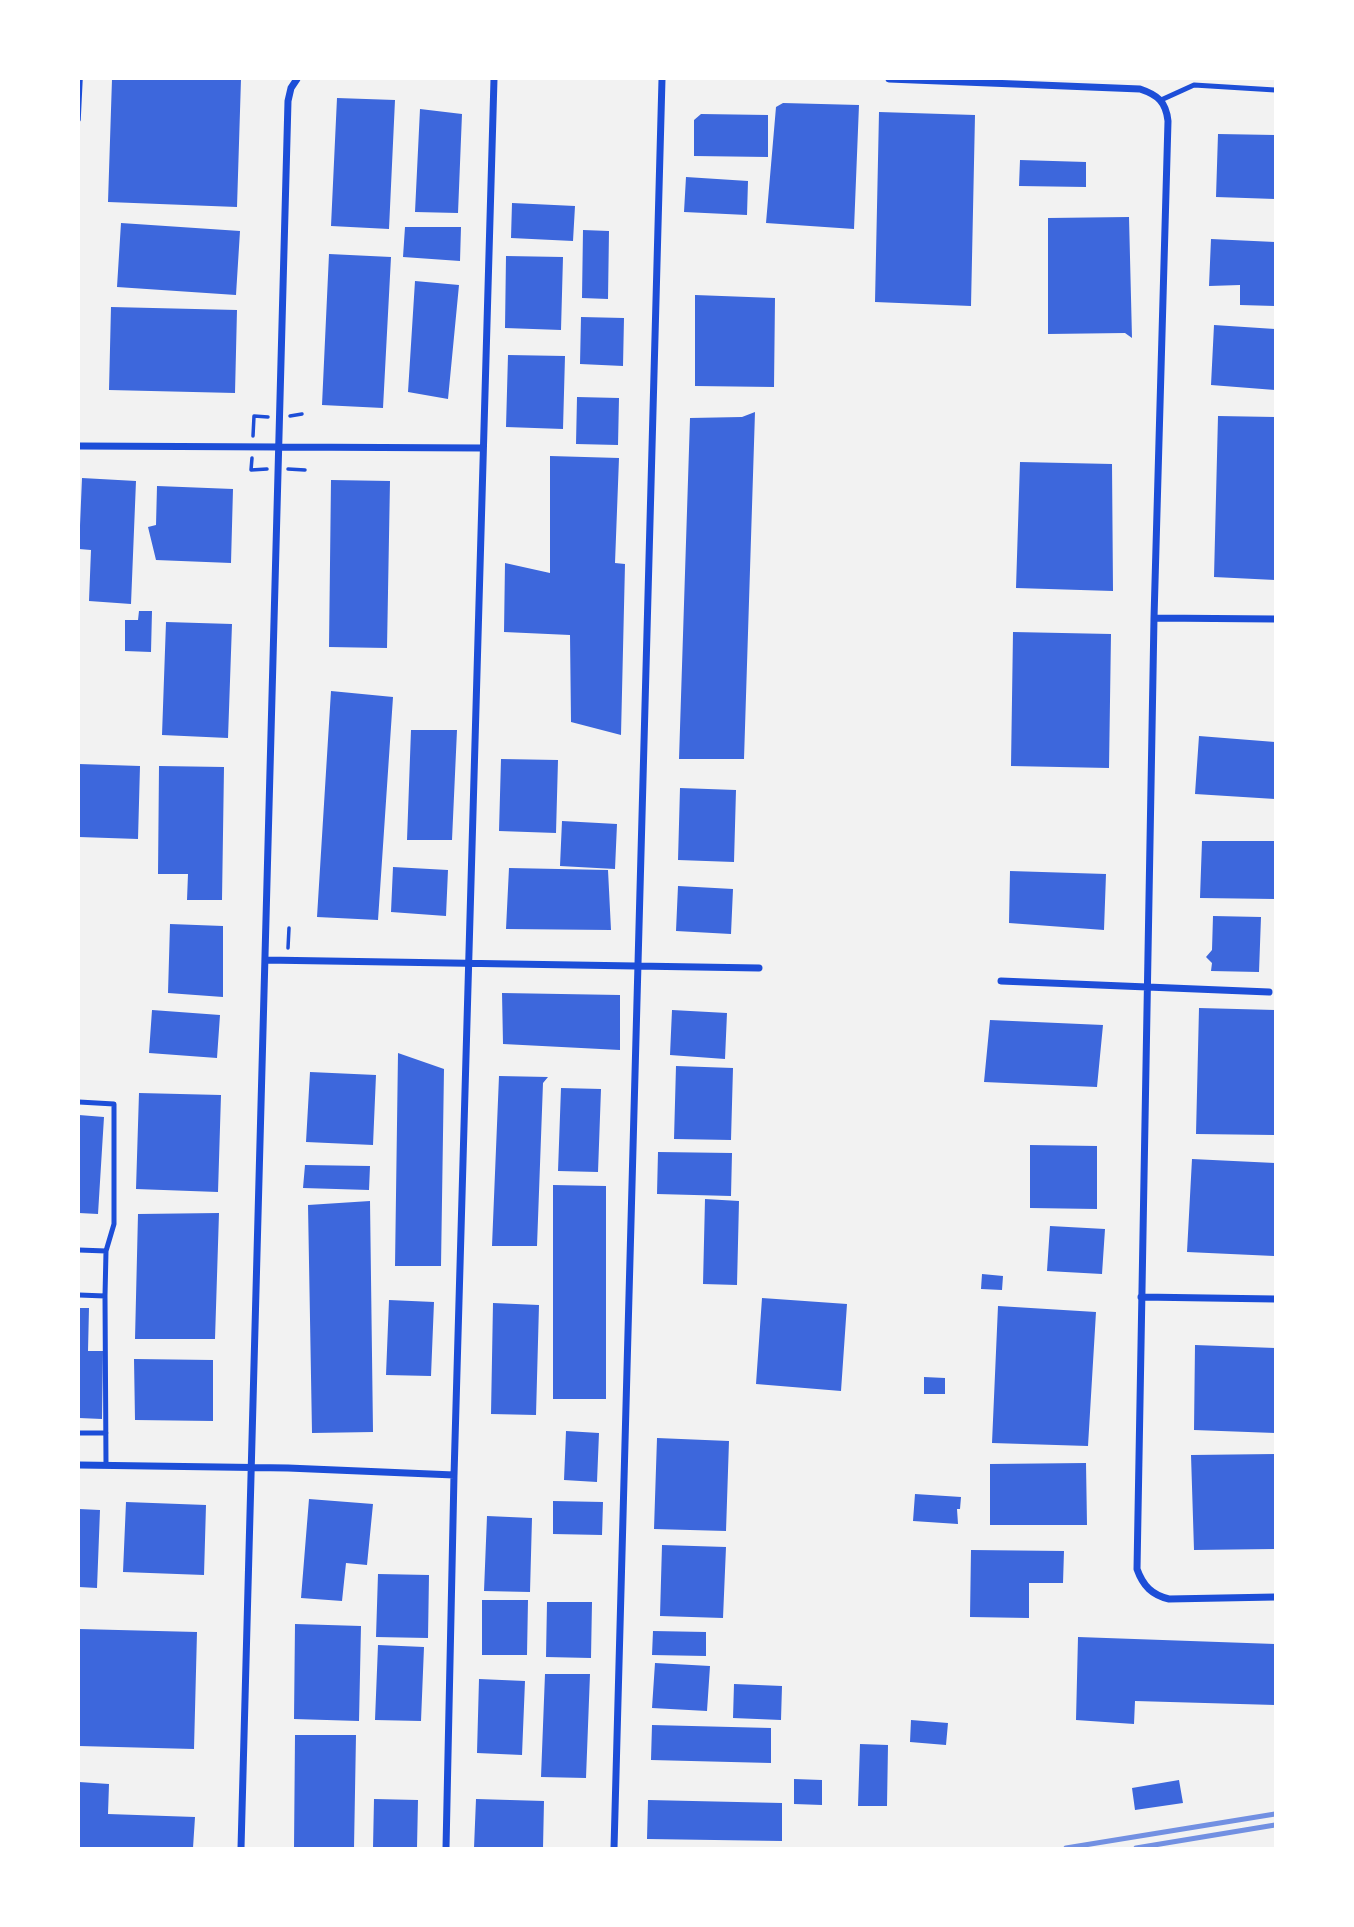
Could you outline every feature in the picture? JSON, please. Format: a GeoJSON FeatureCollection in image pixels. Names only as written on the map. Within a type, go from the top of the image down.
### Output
{"type":"FeatureCollection","features":[{"type":"Feature","properties":{"kind":"street"},"geometry":{"type":"LineString","coordinates":[[241,1848],[288,101],[291,88],[297,79]]}},
{"type":"Feature","properties":{"kind":"street"},"geometry":{"type":"LineString","coordinates":[[446,1848],[454,1475],[494,79]]}},
{"type":"Feature","properties":{"kind":"street"},"geometry":{"type":"LineString","coordinates":[[614,1848],[662,79]]}},
{"type":"Feature","properties":{"kind":"street"},"geometry":{"type":"LineString","coordinates":[[889,79],[1008,80],[1140,89],[1152,93],[1161,100],[1167,110],[1154,618],[1137,1569],[1147,1588],[1158,1596],[1170,1599],[1275,1597]]}},
{"type":"Feature","properties":{"kind":"street"},"geometry":{"type":"LineString","coordinates":[[79,446],[483,448]]}},
{"type":"Feature","properties":{"kind":"street"},"geometry":{"type":"LineString","coordinates":[[1154,618],[1275,619]]}},
{"type":"Feature","properties":{"kind":"street"},"geometry":{"type":"LineString","coordinates":[[265,960],[760,968]]}},
{"type":"Feature","properties":{"kind":"street"},"geometry":{"type":"LineString","coordinates":[[1001,981],[1269,992]]}},
{"type":"Feature","properties":{"kind":"street"},"geometry":{"type":"LineString","coordinates":[[1141,1297],[1275,1298]]}},
{"type":"Feature","properties":{"kind":"street"},"geometry":{"type":"LineString","coordinates":[[79,1465],[454,1475]]}},
{"type":"Feature","properties":{"kind":"lane"},"geometry":{"type":"LineString","coordinates":[[1161,100],[1194,85],[1275,90]]}},
{"type":"Feature","properties":{"kind":"lane"},"geometry":{"type":"LineString","coordinates":[[79,1102],[114,1104],[114,1224],[106,1251],[105,1296],[106,1465]]}},
{"type":"Feature","properties":{"kind":"lane"},"geometry":{"type":"LineString","coordinates":[[79,1250],[106,1251]]}},
{"type":"Feature","properties":{"kind":"lane"},"geometry":{"type":"LineString","coordinates":[[79,1295],[105,1296]]}},
{"type":"Feature","properties":{"kind":"lane"},"geometry":{"type":"LineString","coordinates":[[79,1433],[106,1433]]}},
{"type":"Feature","properties":{"kind":"path"},"geometry":{"type":"LineString","coordinates":[[79,120],[81,79]]}},
{"type":"Feature","properties":{"kind":"building"},"geometry":{"type":"Polygon","coordinates":[[[112,79],[241,79],[237,207],[108,202],[112,79]]]}},
{"type":"Feature","properties":{"kind":"building"},"geometry":{"type":"Polygon","coordinates":[[[337,98],[395,100],[389,229],[331,226],[337,98]]]}},
{"type":"Feature","properties":{"kind":"building"},"geometry":{"type":"Polygon","coordinates":[[[783,103],[859,105],[854,229],[766,223],[776,107],[783,103]]]}},
{"type":"Feature","properties":{"kind":"building"},"geometry":{"type":"Polygon","coordinates":[[[420,109],[462,114],[458,213],[415,212],[420,109]]]}},
{"type":"Feature","properties":{"kind":"building"},"geometry":{"type":"Polygon","coordinates":[[[879,112],[975,115],[971,306],[875,302],[879,112]]]}},
{"type":"Feature","properties":{"kind":"building"},"geometry":{"type":"Polygon","coordinates":[[[701,114],[768,115],[768,157],[694,156],[694,120],[701,114]]]}},
{"type":"Feature","properties":{"kind":"building"},"geometry":{"type":"Polygon","coordinates":[[[1218,134],[1275,135],[1275,199],[1216,197],[1218,134]]]}},
{"type":"Feature","properties":{"kind":"building"},"geometry":{"type":"Polygon","coordinates":[[[1020,160],[1086,162],[1086,187],[1019,186],[1020,160]]]}},
{"type":"Feature","properties":{"kind":"building"},"geometry":{"type":"Polygon","coordinates":[[[686,177],[748,181],[747,215],[684,212],[686,177]]]}},
{"type":"Feature","properties":{"kind":"building"},"geometry":{"type":"Polygon","coordinates":[[[512,203],[575,206],[573,241],[511,238],[512,203]]]}},
{"type":"Feature","properties":{"kind":"building"},"geometry":{"type":"Polygon","coordinates":[[[1129,217],[1132,338],[1125,333],[1048,334],[1048,218],[1129,217]]]}},
{"type":"Feature","properties":{"kind":"building"},"geometry":{"type":"Polygon","coordinates":[[[121,223],[240,231],[236,295],[117,287],[121,223]]]}},
{"type":"Feature","properties":{"kind":"building"},"geometry":{"type":"Polygon","coordinates":[[[405,227],[461,227],[460,261],[403,257],[405,227]]]}},
{"type":"Feature","properties":{"kind":"building"},"geometry":{"type":"Polygon","coordinates":[[[583,230],[609,231],[608,299],[582,298],[583,230]]]}},
{"type":"Feature","properties":{"kind":"building"},"geometry":{"type":"Polygon","coordinates":[[[1211,239],[1275,242],[1275,306],[1240,305],[1240,285],[1209,286],[1211,239]]]}},
{"type":"Feature","properties":{"kind":"building"},"geometry":{"type":"Polygon","coordinates":[[[329,254],[391,257],[383,408],[322,405],[329,254]]]}},
{"type":"Feature","properties":{"kind":"building"},"geometry":{"type":"Polygon","coordinates":[[[506,256],[563,257],[561,330],[505,328],[506,256]]]}},
{"type":"Feature","properties":{"kind":"building"},"geometry":{"type":"Polygon","coordinates":[[[415,281],[459,285],[448,399],[408,392],[415,281]]]}},
{"type":"Feature","properties":{"kind":"building"},"geometry":{"type":"Polygon","coordinates":[[[695,295],[775,298],[774,387],[695,386],[695,295]]]}},
{"type":"Feature","properties":{"kind":"building"},"geometry":{"type":"Polygon","coordinates":[[[111,307],[237,310],[235,393],[109,390],[111,307]]]}},
{"type":"Feature","properties":{"kind":"building"},"geometry":{"type":"Polygon","coordinates":[[[581,317],[624,318],[623,366],[580,364],[581,317]]]}},
{"type":"Feature","properties":{"kind":"building"},"geometry":{"type":"Polygon","coordinates":[[[1214,325],[1275,329],[1275,390],[1211,385],[1214,325]]]}},
{"type":"Feature","properties":{"kind":"building"},"geometry":{"type":"Polygon","coordinates":[[[508,355],[565,356],[563,429],[506,427],[508,355]]]}},
{"type":"Feature","properties":{"kind":"building"},"geometry":{"type":"Polygon","coordinates":[[[577,397],[619,398],[618,445],[576,444],[577,397]]]}},
{"type":"Feature","properties":{"kind":"building"},"geometry":{"type":"Polygon","coordinates":[[[755,412],[744,759],[679,759],[690,418],[742,417],[755,412]]]}},
{"type":"Feature","properties":{"kind":"building"},"geometry":{"type":"Polygon","coordinates":[[[1218,416],[1275,417],[1275,580],[1214,577],[1218,416]]]}},
{"type":"Feature","properties":{"kind":"building"},"geometry":{"type":"Polygon","coordinates":[[[550,456],[619,458],[615,563],[625,564],[621,735],[571,722],[570,635],[504,632],[505,563],[550,573],[550,456]]]}},
{"type":"Feature","properties":{"kind":"building"},"geometry":{"type":"Polygon","coordinates":[[[1020,462],[1112,464],[1113,591],[1016,588],[1020,462]]]}},
{"type":"Feature","properties":{"kind":"building"},"geometry":{"type":"Polygon","coordinates":[[[82,478],[136,481],[131,604],[89,601],[91,550],[79,549],[82,478]]]}},
{"type":"Feature","properties":{"kind":"building"},"geometry":{"type":"Polygon","coordinates":[[[331,480],[390,481],[387,648],[329,647],[331,480]]]}},
{"type":"Feature","properties":{"kind":"building"},"geometry":{"type":"Polygon","coordinates":[[[157,486],[233,489],[231,563],[156,560],[148,527],[156,525],[157,486]]]}},
{"type":"Feature","properties":{"kind":"building"},"geometry":{"type":"Polygon","coordinates":[[[139,611],[152,611],[151,652],[125,651],[125,620],[138,620],[139,611]]]}},
{"type":"Feature","properties":{"kind":"building"},"geometry":{"type":"Polygon","coordinates":[[[166,622],[232,624],[228,738],[162,735],[166,622]]]}},
{"type":"Feature","properties":{"kind":"building"},"geometry":{"type":"Polygon","coordinates":[[[1013,632],[1111,634],[1109,768],[1011,766],[1013,632]]]}},
{"type":"Feature","properties":{"kind":"building"},"geometry":{"type":"Polygon","coordinates":[[[331,691],[393,697],[378,920],[317,917],[331,691]]]}},
{"type":"Feature","properties":{"kind":"building"},"geometry":{"type":"Polygon","coordinates":[[[411,730],[457,730],[452,840],[407,840],[411,730]]]}},
{"type":"Feature","properties":{"kind":"building"},"geometry":{"type":"Polygon","coordinates":[[[1199,736],[1275,742],[1275,799],[1195,794],[1199,736]]]}},
{"type":"Feature","properties":{"kind":"building"},"geometry":{"type":"Polygon","coordinates":[[[501,759],[558,760],[556,833],[499,831],[501,759]]]}},
{"type":"Feature","properties":{"kind":"building"},"geometry":{"type":"Polygon","coordinates":[[[79,764],[140,766],[138,839],[79,837],[79,764]]]}},
{"type":"Feature","properties":{"kind":"building"},"geometry":{"type":"Polygon","coordinates":[[[159,766],[224,767],[222,900],[187,900],[188,874],[158,874],[159,766]]]}},
{"type":"Feature","properties":{"kind":"building"},"geometry":{"type":"Polygon","coordinates":[[[680,788],[736,790],[734,862],[678,860],[680,788]]]}},
{"type":"Feature","properties":{"kind":"building"},"geometry":{"type":"Polygon","coordinates":[[[562,821],[617,824],[615,869],[560,866],[562,821]]]}},
{"type":"Feature","properties":{"kind":"building"},"geometry":{"type":"Polygon","coordinates":[[[1202,841],[1275,841],[1275,899],[1200,898],[1202,841]]]}},
{"type":"Feature","properties":{"kind":"building"},"geometry":{"type":"Polygon","coordinates":[[[393,867],[448,870],[446,916],[391,912],[393,867]]]}},
{"type":"Feature","properties":{"kind":"building"},"geometry":{"type":"Polygon","coordinates":[[[509,868],[608,870],[611,930],[506,929],[509,868]]]}},
{"type":"Feature","properties":{"kind":"building"},"geometry":{"type":"Polygon","coordinates":[[[1010,871],[1106,874],[1104,930],[1009,923],[1010,871]]]}},
{"type":"Feature","properties":{"kind":"building"},"geometry":{"type":"Polygon","coordinates":[[[678,886],[733,889],[731,934],[676,931],[678,886]]]}},
{"type":"Feature","properties":{"kind":"building"},"geometry":{"type":"Polygon","coordinates":[[[1213,916],[1261,917],[1259,972],[1211,971],[1212,963],[1206,957],[1212,950],[1213,916]]]}},
{"type":"Feature","properties":{"kind":"building"},"geometry":{"type":"Polygon","coordinates":[[[170,924],[223,926],[223,997],[168,993],[170,924]]]}},
{"type":"Feature","properties":{"kind":"building"},"geometry":{"type":"Polygon","coordinates":[[[502,993],[620,995],[620,1050],[503,1044],[502,993]]]}},
{"type":"Feature","properties":{"kind":"building"},"geometry":{"type":"Polygon","coordinates":[[[1199,1008],[1275,1010],[1274,1135],[1196,1134],[1199,1008]]]}},
{"type":"Feature","properties":{"kind":"building"},"geometry":{"type":"Polygon","coordinates":[[[152,1010],[220,1015],[217,1058],[149,1053],[152,1010]]]}},
{"type":"Feature","properties":{"kind":"building"},"geometry":{"type":"Polygon","coordinates":[[[672,1010],[727,1013],[725,1059],[670,1055],[672,1010]]]}},
{"type":"Feature","properties":{"kind":"building"},"geometry":{"type":"Polygon","coordinates":[[[990,1020],[1103,1025],[1097,1087],[984,1082],[990,1020]]]}},
{"type":"Feature","properties":{"kind":"building"},"geometry":{"type":"Polygon","coordinates":[[[398,1053],[444,1069],[441,1266],[395,1266],[398,1053]]]}},
{"type":"Feature","properties":{"kind":"building"},"geometry":{"type":"Polygon","coordinates":[[[676,1066],[733,1068],[731,1140],[674,1139],[676,1066]]]}},
{"type":"Feature","properties":{"kind":"building"},"geometry":{"type":"Polygon","coordinates":[[[310,1072],[376,1075],[373,1145],[306,1142],[310,1072]]]}},
{"type":"Feature","properties":{"kind":"building"},"geometry":{"type":"Polygon","coordinates":[[[499,1076],[548,1077],[543,1083],[537,1246],[492,1246],[499,1076]]]}},
{"type":"Feature","properties":{"kind":"building"},"geometry":{"type":"Polygon","coordinates":[[[561,1088],[601,1089],[598,1172],[558,1171],[561,1088]]]}},
{"type":"Feature","properties":{"kind":"building"},"geometry":{"type":"Polygon","coordinates":[[[139,1093],[221,1095],[218,1192],[136,1189],[139,1093]]]}},
{"type":"Feature","properties":{"kind":"building"},"geometry":{"type":"Polygon","coordinates":[[[79,1115],[104,1117],[98,1214],[79,1213],[79,1115]]]}},
{"type":"Feature","properties":{"kind":"building"},"geometry":{"type":"Polygon","coordinates":[[[1030,1145],[1097,1146],[1097,1209],[1030,1208],[1030,1145]]]}},
{"type":"Feature","properties":{"kind":"building"},"geometry":{"type":"Polygon","coordinates":[[[658,1152],[732,1153],[731,1196],[657,1194],[658,1152]]]}},
{"type":"Feature","properties":{"kind":"building"},"geometry":{"type":"Polygon","coordinates":[[[1192,1159],[1275,1163],[1274,1256],[1187,1252],[1192,1159]]]}},
{"type":"Feature","properties":{"kind":"building"},"geometry":{"type":"Polygon","coordinates":[[[305,1165],[370,1166],[369,1190],[303,1188],[305,1165]]]}},
{"type":"Feature","properties":{"kind":"building"},"geometry":{"type":"Polygon","coordinates":[[[553,1185],[606,1186],[606,1399],[553,1399],[553,1185]]]}},
{"type":"Feature","properties":{"kind":"building"},"geometry":{"type":"Polygon","coordinates":[[[705,1199],[739,1201],[737,1285],[703,1284],[705,1199]]]}},
{"type":"Feature","properties":{"kind":"building"},"geometry":{"type":"Polygon","coordinates":[[[370,1201],[373,1432],[312,1433],[308,1205],[370,1201]]]}},
{"type":"Feature","properties":{"kind":"building"},"geometry":{"type":"Polygon","coordinates":[[[219,1213],[215,1339],[135,1339],[138,1214],[219,1213]]]}},
{"type":"Feature","properties":{"kind":"building"},"geometry":{"type":"Polygon","coordinates":[[[1050,1226],[1105,1229],[1102,1274],[1047,1271],[1050,1226]]]}},
{"type":"Feature","properties":{"kind":"building"},"geometry":{"type":"Polygon","coordinates":[[[982,1274],[1003,1276],[1002,1290],[981,1289],[982,1274]]]}},
{"type":"Feature","properties":{"kind":"building"},"geometry":{"type":"Polygon","coordinates":[[[762,1298],[847,1304],[841,1391],[756,1384],[762,1298]]]}},
{"type":"Feature","properties":{"kind":"building"},"geometry":{"type":"Polygon","coordinates":[[[389,1300],[434,1302],[431,1376],[386,1375],[389,1300]]]}},
{"type":"Feature","properties":{"kind":"building"},"geometry":{"type":"Polygon","coordinates":[[[493,1303],[539,1305],[536,1415],[491,1414],[493,1303]]]}},
{"type":"Feature","properties":{"kind":"building"},"geometry":{"type":"Polygon","coordinates":[[[998,1306],[1096,1312],[1088,1446],[992,1443],[998,1306]]]}},
{"type":"Feature","properties":{"kind":"building"},"geometry":{"type":"Polygon","coordinates":[[[79,1308],[89,1308],[88,1351],[103,1351],[102,1419],[79,1418],[79,1308]]]}},
{"type":"Feature","properties":{"kind":"building"},"geometry":{"type":"Polygon","coordinates":[[[1195,1345],[1275,1348],[1275,1433],[1194,1430],[1195,1345]]]}},
{"type":"Feature","properties":{"kind":"building"},"geometry":{"type":"Polygon","coordinates":[[[134,1359],[213,1360],[213,1421],[135,1420],[134,1359]]]}},
{"type":"Feature","properties":{"kind":"building"},"geometry":{"type":"Polygon","coordinates":[[[924,1377],[945,1378],[945,1394],[924,1394],[924,1377]]]}},
{"type":"Feature","properties":{"kind":"building"},"geometry":{"type":"Polygon","coordinates":[[[566,1431],[599,1433],[597,1482],[564,1480],[566,1431]]]}},
{"type":"Feature","properties":{"kind":"building"},"geometry":{"type":"Polygon","coordinates":[[[657,1438],[729,1441],[726,1531],[654,1529],[657,1438]]]}},
{"type":"Feature","properties":{"kind":"building"},"geometry":{"type":"Polygon","coordinates":[[[1275,1454],[1275,1549],[1194,1550],[1191,1455],[1275,1454]]]}},
{"type":"Feature","properties":{"kind":"building"},"geometry":{"type":"Polygon","coordinates":[[[1086,1463],[1087,1525],[990,1525],[990,1464],[1086,1463]]]}},
{"type":"Feature","properties":{"kind":"building"},"geometry":{"type":"Polygon","coordinates":[[[915,1494],[961,1497],[960,1509],[957,1509],[958,1524],[913,1521],[915,1494]]]}},
{"type":"Feature","properties":{"kind":"building"},"geometry":{"type":"Polygon","coordinates":[[[309,1499],[373,1504],[367,1565],[346,1563],[342,1601],[301,1598],[309,1499]]]}},
{"type":"Feature","properties":{"kind":"building"},"geometry":{"type":"Polygon","coordinates":[[[553,1501],[603,1502],[602,1535],[553,1534],[553,1501]]]}},
{"type":"Feature","properties":{"kind":"building"},"geometry":{"type":"Polygon","coordinates":[[[126,1502],[206,1505],[204,1575],[123,1572],[126,1502]]]}},
{"type":"Feature","properties":{"kind":"building"},"geometry":{"type":"Polygon","coordinates":[[[79,1509],[100,1510],[97,1588],[79,1587],[79,1509]]]}},
{"type":"Feature","properties":{"kind":"building"},"geometry":{"type":"Polygon","coordinates":[[[487,1516],[532,1518],[530,1592],[484,1591],[487,1516]]]}},
{"type":"Feature","properties":{"kind":"building"},"geometry":{"type":"Polygon","coordinates":[[[662,1545],[726,1547],[723,1618],[660,1616],[662,1545]]]}},
{"type":"Feature","properties":{"kind":"building"},"geometry":{"type":"Polygon","coordinates":[[[971,1550],[1064,1551],[1063,1583],[1029,1583],[1029,1618],[970,1617],[971,1550]]]}},
{"type":"Feature","properties":{"kind":"building"},"geometry":{"type":"Polygon","coordinates":[[[378,1574],[429,1575],[428,1638],[376,1637],[378,1574]]]}},
{"type":"Feature","properties":{"kind":"building"},"geometry":{"type":"Polygon","coordinates":[[[482,1600],[528,1600],[527,1655],[482,1655],[482,1600]]]}},
{"type":"Feature","properties":{"kind":"building"},"geometry":{"type":"Polygon","coordinates":[[[547,1602],[592,1602],[591,1658],[546,1657],[547,1602]]]}},
{"type":"Feature","properties":{"kind":"building"},"geometry":{"type":"Polygon","coordinates":[[[295,1624],[361,1626],[359,1721],[294,1719],[295,1624]]]}},
{"type":"Feature","properties":{"kind":"building"},"geometry":{"type":"Polygon","coordinates":[[[79,1629],[197,1632],[194,1749],[79,1746],[79,1629]]]}},
{"type":"Feature","properties":{"kind":"building"},"geometry":{"type":"Polygon","coordinates":[[[653,1631],[706,1632],[706,1656],[652,1655],[653,1631]]]}},
{"type":"Feature","properties":{"kind":"building"},"geometry":{"type":"Polygon","coordinates":[[[1078,1637],[1275,1644],[1275,1705],[1135,1701],[1134,1724],[1076,1720],[1078,1637]]]}},
{"type":"Feature","properties":{"kind":"building"},"geometry":{"type":"Polygon","coordinates":[[[378,1645],[424,1647],[421,1721],[375,1720],[378,1645]]]}},
{"type":"Feature","properties":{"kind":"building"},"geometry":{"type":"Polygon","coordinates":[[[655,1663],[710,1666],[707,1711],[652,1708],[655,1663]]]}},
{"type":"Feature","properties":{"kind":"building"},"geometry":{"type":"Polygon","coordinates":[[[545,1674],[590,1674],[586,1778],[541,1777],[545,1674]]]}},
{"type":"Feature","properties":{"kind":"building"},"geometry":{"type":"Polygon","coordinates":[[[479,1679],[525,1681],[522,1755],[477,1753],[479,1679]]]}},
{"type":"Feature","properties":{"kind":"building"},"geometry":{"type":"Polygon","coordinates":[[[734,1684],[782,1686],[781,1720],[733,1718],[734,1684]]]}},
{"type":"Feature","properties":{"kind":"building"},"geometry":{"type":"Polygon","coordinates":[[[911,1720],[948,1723],[946,1745],[910,1742],[911,1720]]]}},
{"type":"Feature","properties":{"kind":"building"},"geometry":{"type":"Polygon","coordinates":[[[652,1725],[771,1728],[771,1763],[651,1760],[652,1725]]]}},
{"type":"Feature","properties":{"kind":"building"},"geometry":{"type":"Polygon","coordinates":[[[295,1735],[356,1735],[354,1848],[294,1848],[295,1735]]]}},
{"type":"Feature","properties":{"kind":"building"},"geometry":{"type":"Polygon","coordinates":[[[860,1744],[888,1745],[887,1806],[858,1806],[860,1744]]]}},
{"type":"Feature","properties":{"kind":"building"},"geometry":{"type":"Polygon","coordinates":[[[794,1779],[822,1780],[822,1805],[794,1804],[794,1779]]]}},
{"type":"Feature","properties":{"kind":"building"},"geometry":{"type":"Polygon","coordinates":[[[1179,1780],[1183,1803],[1135,1810],[1132,1788],[1179,1780]]]}},
{"type":"Feature","properties":{"kind":"building"},"geometry":{"type":"Polygon","coordinates":[[[79,1782],[109,1784],[108,1814],[195,1817],[193,1848],[79,1848],[79,1782]]]}},
{"type":"Feature","properties":{"kind":"building"},"geometry":{"type":"Polygon","coordinates":[[[374,1799],[418,1800],[417,1848],[373,1848],[374,1799]]]}},
{"type":"Feature","properties":{"kind":"building"},"geometry":{"type":"Polygon","coordinates":[[[476,1799],[544,1801],[543,1848],[474,1848],[476,1799]]]}},
{"type":"Feature","properties":{"kind":"building"},"geometry":{"type":"Polygon","coordinates":[[[648,1800],[782,1803],[782,1841],[647,1839],[648,1800]]]}},
{"type":"Feature","properties":{"kind":"railway"},"geometry":{"type":"LineString","coordinates":[[1066,1848],[1275,1814]]}},
{"type":"Feature","properties":{"kind":"railway"},"geometry":{"type":"LineString","coordinates":[[1136,1848],[1275,1825]]}}]}
